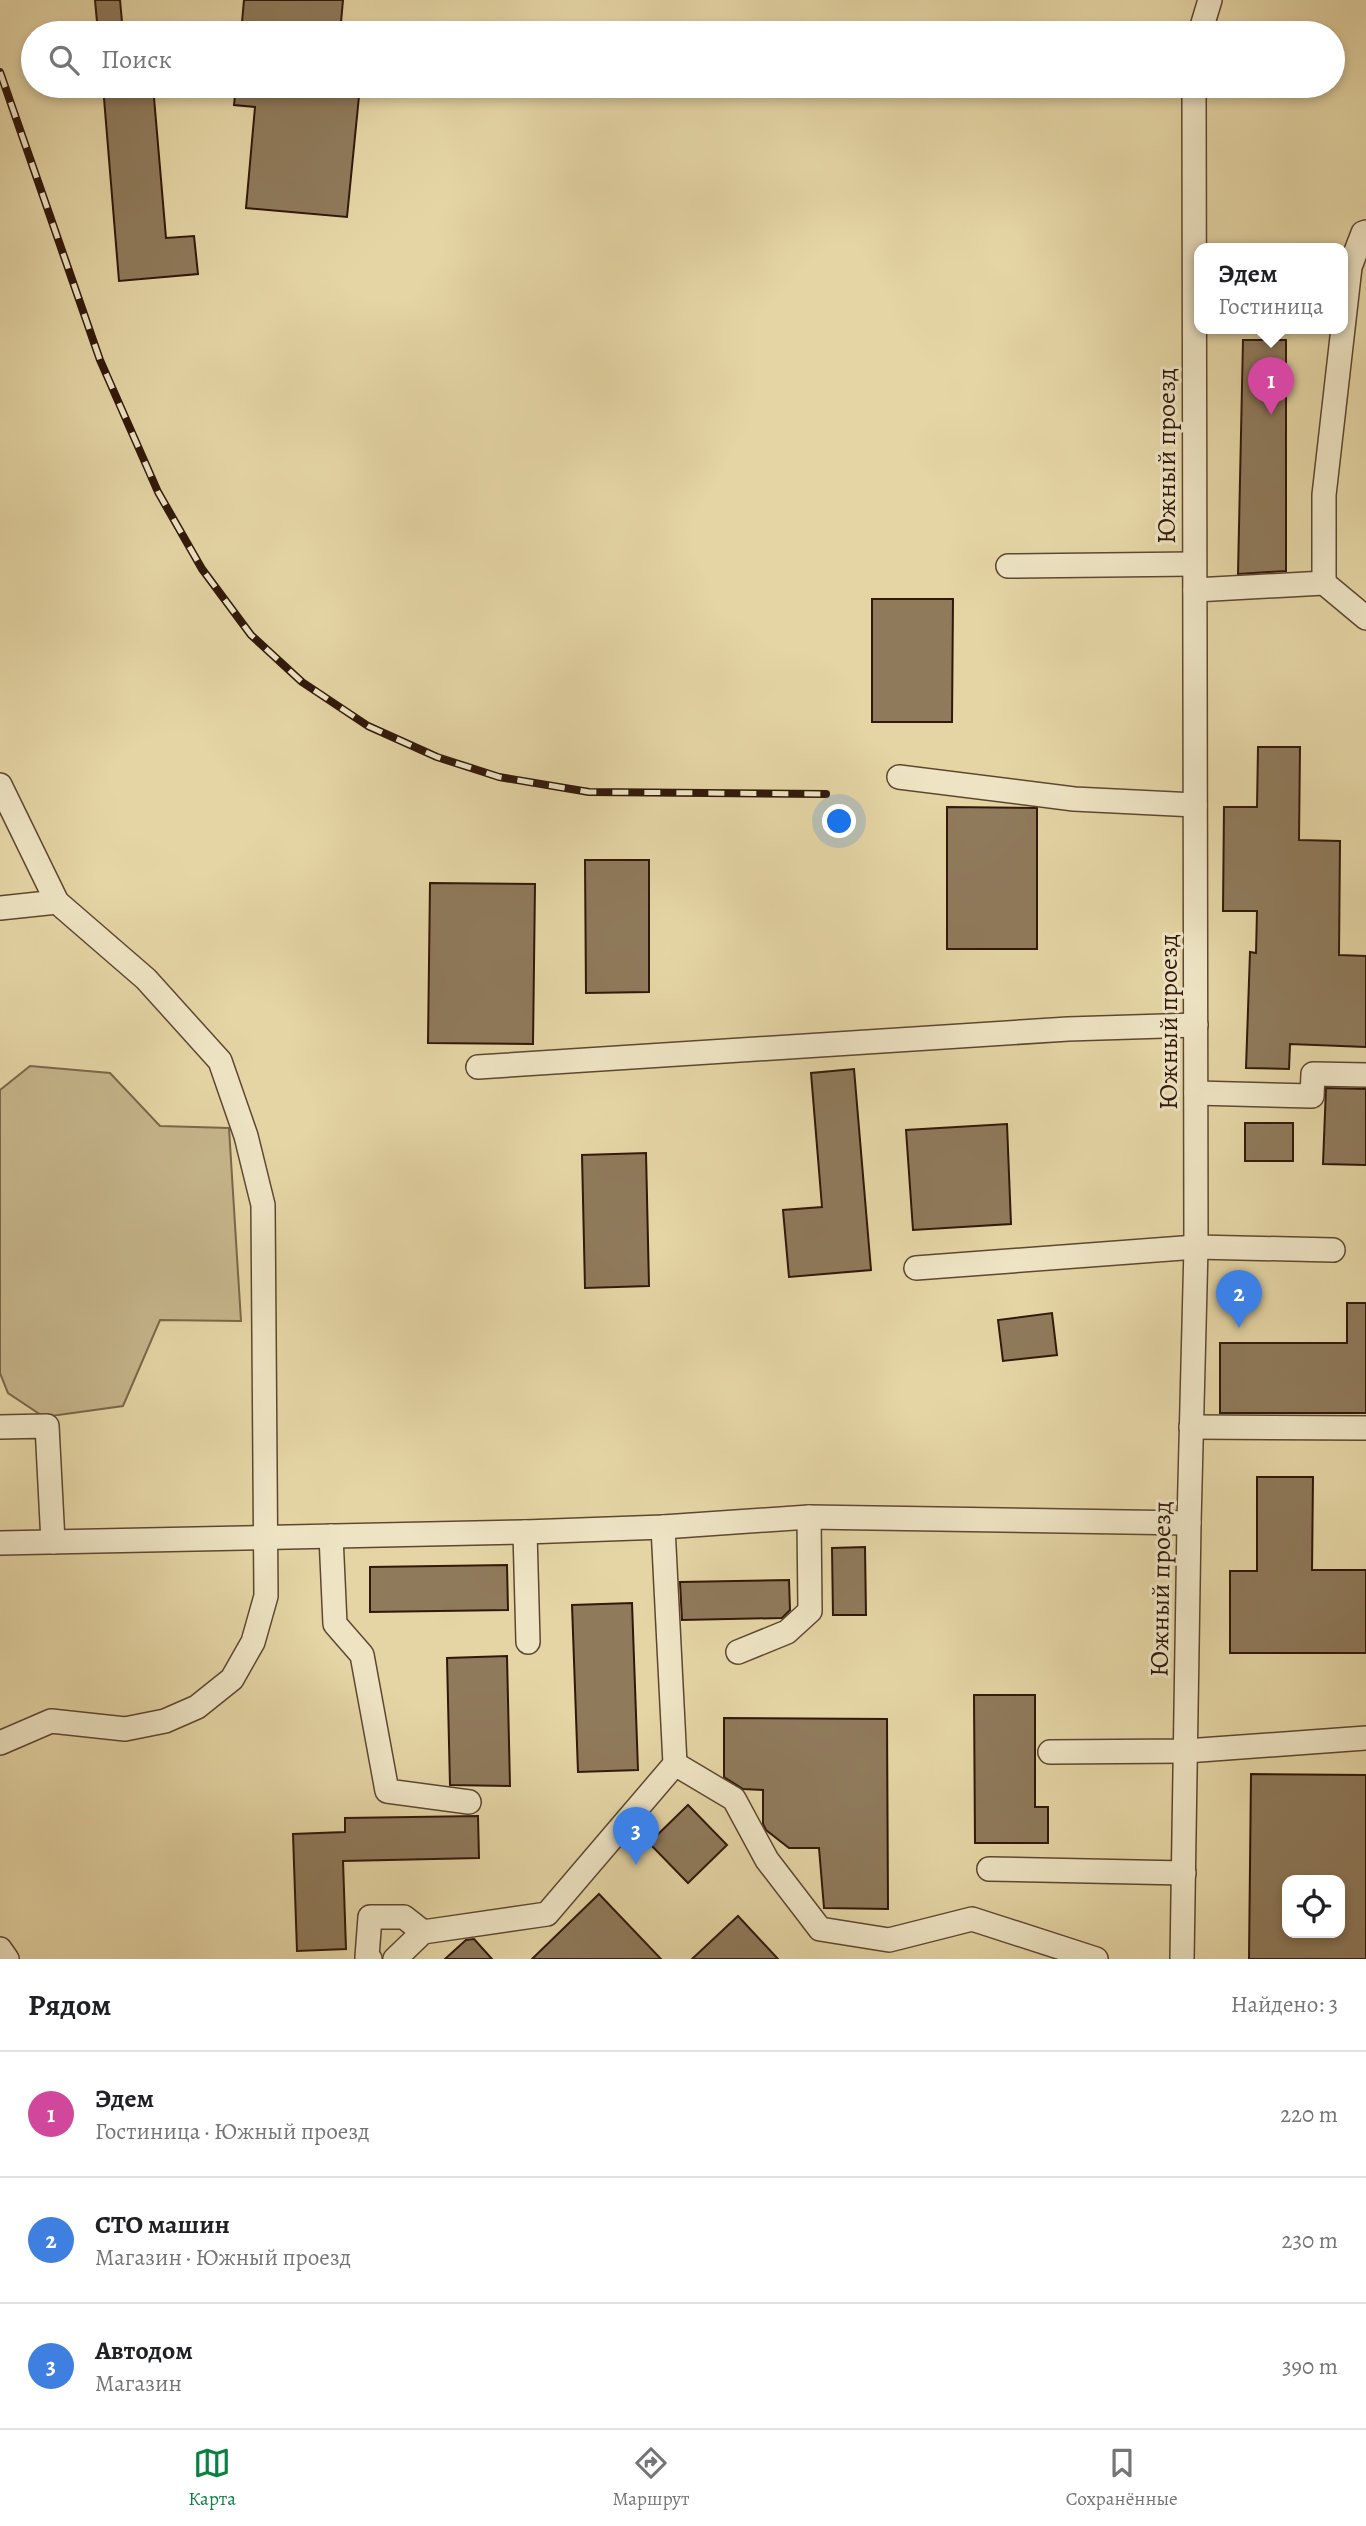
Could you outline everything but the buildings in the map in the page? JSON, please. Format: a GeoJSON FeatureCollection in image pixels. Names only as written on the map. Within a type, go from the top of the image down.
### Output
{"type":"FeatureCollection","features":[{"type":"Feature","properties":{"kind":"street"},"geometry":{"type":"LineString","coordinates":[[1204,21],[1210,0]]}},
{"type":"Feature","properties":{"kind":"street","name":"Южный проезд"},"geometry":{"type":"LineString","coordinates":[[1182,1959],[1196,1247],[1194,98]]}},
{"type":"Feature","properties":{"kind":"street"},"geometry":{"type":"LineString","coordinates":[[1348,285],[1350,267],[1363,233],[1366,232]]}},
{"type":"Feature","properties":{"kind":"street"},"geometry":{"type":"LineString","coordinates":[[1324,583],[1324,495],[1342,334]]}},
{"type":"Feature","properties":{"kind":"street"},"geometry":{"type":"LineString","coordinates":[[1008,566],[1194,564]]}},
{"type":"Feature","properties":{"kind":"street"},"geometry":{"type":"LineString","coordinates":[[1195,590],[1324,583],[1366,618]]}},
{"type":"Feature","properties":{"kind":"street"},"geometry":{"type":"LineString","coordinates":[[899,777],[1074,799],[1195,805]]}},
{"type":"Feature","properties":{"kind":"street"},"geometry":{"type":"LineString","coordinates":[[0,785],[57,902],[146,979],[220,1061],[246,1136],[262,1205],[266,1597],[253,1643],[232,1679],[197,1707],[165,1721],[125,1729],[51,1721],[0,1743]]}},
{"type":"Feature","properties":{"kind":"street"},"geometry":{"type":"LineString","coordinates":[[0,908],[57,902]]}},
{"type":"Feature","properties":{"kind":"street"},"geometry":{"type":"LineString","coordinates":[[478,1067],[1068,1029],[1196,1025]]}},
{"type":"Feature","properties":{"kind":"street"},"geometry":{"type":"LineString","coordinates":[[1196,1093],[1312,1096],[1313,1074],[1366,1075]]}},
{"type":"Feature","properties":{"kind":"street"},"geometry":{"type":"LineString","coordinates":[[916,1268],[1196,1247],[1333,1250]]}},
{"type":"Feature","properties":{"kind":"street"},"geometry":{"type":"LineString","coordinates":[[0,1427],[47,1426],[53,1542]]}},
{"type":"Feature","properties":{"kind":"street"},"geometry":{"type":"LineString","coordinates":[[1191,1427],[1366,1428]]}},
{"type":"Feature","properties":{"kind":"street"},"geometry":{"type":"LineString","coordinates":[[0,1543],[525,1532],[663,1527],[809,1517],[1189,1523]]}},
{"type":"Feature","properties":{"kind":"street"},"geometry":{"type":"LineString","coordinates":[[738,1652],[787,1632],[810,1611],[809,1517]]}},
{"type":"Feature","properties":{"kind":"street"},"geometry":{"type":"LineString","coordinates":[[396,1959],[423,1931],[547,1914],[674,1764],[663,1527]]}},
{"type":"Feature","properties":{"kind":"street"},"geometry":{"type":"LineString","coordinates":[[525,1532],[528,1642]]}},
{"type":"Feature","properties":{"kind":"street"},"geometry":{"type":"LineString","coordinates":[[331,1536],[335,1624],[362,1655],[387,1791],[469,1802]]}},
{"type":"Feature","properties":{"kind":"street"},"geometry":{"type":"LineString","coordinates":[[1050,1752],[1185,1751],[1366,1738]]}},
{"type":"Feature","properties":{"kind":"street"},"geometry":{"type":"LineString","coordinates":[[674,1764],[734,1799],[767,1860],[820,1928],[889,1940],[972,1919],[1096,1959]]}},
{"type":"Feature","properties":{"kind":"street"},"geometry":{"type":"LineString","coordinates":[[989,1869],[1184,1873]]}},
{"type":"Feature","properties":{"kind":"street"},"geometry":{"type":"LineString","coordinates":[[370,1959],[367,1957],[370,1917],[404,1917],[423,1931]]}},
{"type":"Feature","properties":{"kind":"street"},"geometry":{"type":"LineString","coordinates":[[0,1949],[7,1959]]}},
{"type":"Feature","properties":{"kind":"shaded area"},"geometry":{"type":"Polygon","coordinates":[[[30,1066],[110,1073],[160,1126],[229,1128],[241,1321],[160,1320],[123,1406],[44,1417],[8,1393],[0,1373],[0,1090],[30,1066]]]}},
{"type":"Feature","properties":{"kind":"railway"},"geometry":{"type":"LineString","coordinates":[[0,72],[100,360],[158,492],[202,569],[251,635],[302,682],[368,726],[437,757],[499,777],[589,792],[826,794]]}},
{"type":"Feature","properties":{"kind":"place","name":"Эдем"},"geometry":{"type":"Point","coordinates":[1271,415]}},
{"type":"Feature","properties":{"kind":"place","name":"СТО машин"},"geometry":{"type":"Point","coordinates":[1239,1328]}},
{"type":"Feature","properties":{"kind":"place","name":"Автодом"},"geometry":{"type":"Point","coordinates":[636,1865]}}]}
